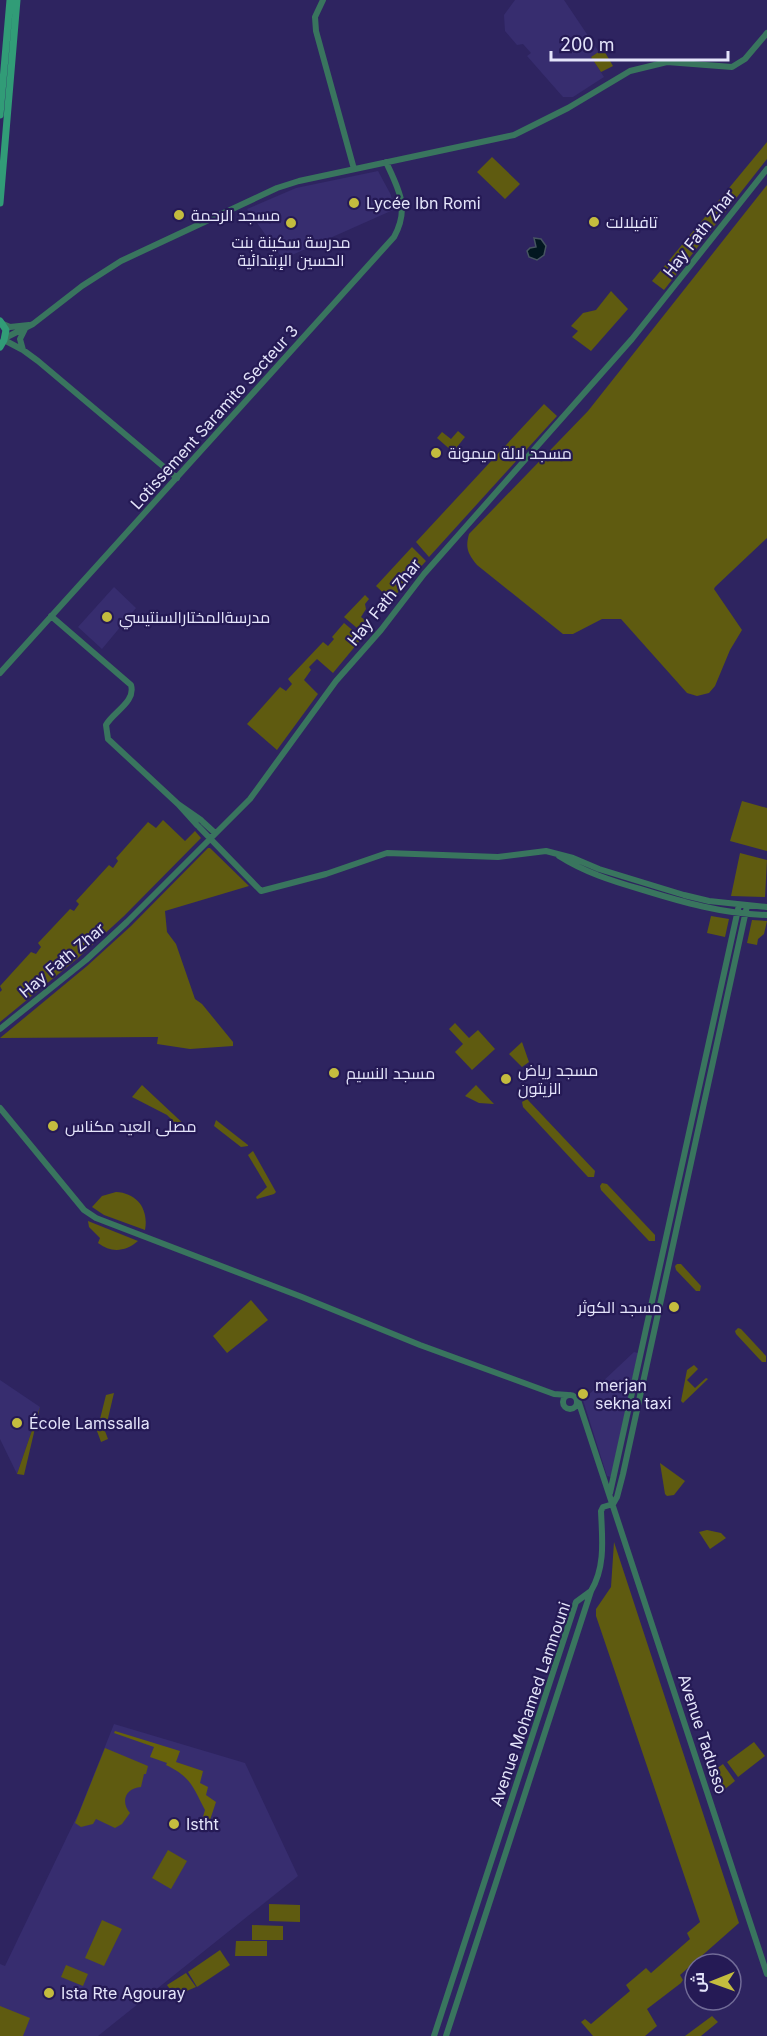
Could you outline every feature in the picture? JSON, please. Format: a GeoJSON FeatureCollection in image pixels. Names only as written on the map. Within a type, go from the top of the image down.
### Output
{"type":"FeatureCollection","features":[{"type":"Feature","properties":{"kind":"main road"},"geometry":{"type":"LineString","coordinates":[[0,115],[10,0]]}},
{"type":"Feature","properties":{"kind":"main road"},"geometry":{"type":"LineString","coordinates":[[0,203],[17,0]]}},
{"type":"Feature","properties":{"kind":"main road"},"geometry":{"type":"LineString","coordinates":[[0,348],[6,330],[1,323]]}},
{"type":"Feature","properties":{"kind":"street"},"geometry":{"type":"LineString","coordinates":[[323,0],[315,17],[316,31],[354,169]]}},
{"type":"Feature","properties":{"kind":"street"},"geometry":{"type":"LineString","coordinates":[[4,339],[33,324],[106,269],[138,251],[277,188],[299,181],[514,135],[534,127],[630,71],[642,67],[677,62],[728,67],[737,65],[767,33]]}},
{"type":"Feature","properties":{"kind":"street","name":"Lotissement Saramito Secteur 3"},"geometry":{"type":"LineString","coordinates":[[0,673],[394,237],[401,221],[402,202],[387,162]]}},
{"type":"Feature","properties":{"kind":"street","name":"Hay Fath Zhar"},"geometry":{"type":"LineString","coordinates":[[0,1029],[94,952],[250,799],[336,681],[381,630],[424,574],[632,339],[767,169]]}},
{"type":"Feature","properties":{"kind":"street"},"geometry":{"type":"LineString","coordinates":[[1,323],[15,327],[33,324]]}},
{"type":"Feature","properties":{"kind":"street"},"geometry":{"type":"LineString","coordinates":[[23,350],[20,339],[24,329]]}},
{"type":"Feature","properties":{"kind":"street"},"geometry":{"type":"LineString","coordinates":[[4,339],[23,350],[177,478]]}},
{"type":"Feature","properties":{"kind":"street"},"geometry":{"type":"LineString","coordinates":[[0,348],[23,350]]}},
{"type":"Feature","properties":{"kind":"street"},"geometry":{"type":"LineString","coordinates":[[51,616],[131,686],[133,692],[130,698],[106,725],[108,739],[178,804],[215,833]]}},
{"type":"Feature","properties":{"kind":"street"},"geometry":{"type":"LineString","coordinates":[[200,823],[209,838],[261,891],[326,874],[387,853],[498,857],[553,852],[684,895],[738,905],[767,907]]}},
{"type":"Feature","properties":{"kind":"street"},"geometry":{"type":"LineString","coordinates":[[553,852],[571,864],[609,880],[698,906],[737,914],[767,915]]}},
{"type":"Feature","properties":{"kind":"street"},"geometry":{"type":"LineString","coordinates":[[609,1494],[738,905]]}},
{"type":"Feature","properties":{"kind":"street"},"geometry":{"type":"LineString","coordinates":[[591,1591],[596,1584],[601,1562],[601,1510],[613,1504],[617,1497],[747,906]]}},
{"type":"Feature","properties":{"kind":"street"},"geometry":{"type":"LineString","coordinates":[[0,1108],[84,1210],[96,1218],[296,1294],[420,1346],[554,1394],[575,1396],[578,1400],[577,1405],[571,1409]]}},
{"type":"Feature","properties":{"kind":"street"},"geometry":{"type":"LineString","coordinates":[[554,1394],[567,1408],[584,1416]]}},
{"type":"Feature","properties":{"kind":"street"},"geometry":{"type":"LineString","coordinates":[[563,1404],[564,1398],[568,1395]]}},
{"type":"Feature","properties":{"kind":"street","name":"Avenue Tadusso"},"geometry":{"type":"LineString","coordinates":[[578,1400],[767,1974]]}},
{"type":"Feature","properties":{"kind":"street","name":"Avenue Mohamed Lamnouni"},"geometry":{"type":"LineString","coordinates":[[434,2036],[576,1602],[591,1591]]}},
{"type":"Feature","properties":{"kind":"street","name":"Avenue Mohamed Lamnouni"},"geometry":{"type":"LineString","coordinates":[[446,2036],[591,1591]]}},
{"type":"Feature","properties":{"kind":"shaded area"},"geometry":{"type":"Polygon","coordinates":[[[515,0],[564,0],[599,52],[591,57],[604,77],[573,97],[563,97],[527,56],[531,53],[523,44],[517,45],[505,31],[504,15],[515,0]]]}},
{"type":"Feature","properties":{"kind":"shaded area"},"geometry":{"type":"Polygon","coordinates":[[[603,49],[613,66],[601,72],[591,57],[603,49]]]}},
{"type":"Feature","properties":{"kind":"shaded area"},"geometry":{"type":"Polygon","coordinates":[[[767,142],[767,159],[664,290],[652,281],[767,142]]]}},
{"type":"Feature","properties":{"kind":"shaded area"},"geometry":{"type":"Polygon","coordinates":[[[492,157],[520,184],[505,199],[477,172],[492,157]]]}},
{"type":"Feature","properties":{"kind":"shaded area"},"geometry":{"type":"Polygon","coordinates":[[[378,171],[391,195],[393,210],[283,259],[247,209],[296,188],[378,171]]]}},
{"type":"Feature","properties":{"kind":"shaded area"},"geometry":{"type":"Polygon","coordinates":[[[767,185],[767,538],[714,589],[742,630],[730,650],[715,686],[709,693],[697,696],[687,693],[621,619],[602,619],[573,634],[563,634],[477,565],[468,551],[467,543],[469,534],[588,411],[767,185]]]}},
{"type":"Feature","properties":{"kind":"shaded area"},"geometry":{"type":"Polygon","coordinates":[[[611,291],[628,309],[591,351],[572,337],[578,331],[571,326],[583,313],[596,310],[611,291]]]}},
{"type":"Feature","properties":{"kind":"shaded area"},"geometry":{"type":"Polygon","coordinates":[[[544,404],[557,416],[429,557],[416,542],[544,404]]]}},
{"type":"Feature","properties":{"kind":"shaded area"},"geometry":{"type":"Polygon","coordinates":[[[458,431],[465,437],[453,452],[437,438],[442,432],[451,439],[458,431]]]}},
{"type":"Feature","properties":{"kind":"shaded area"},"geometry":{"type":"Polygon","coordinates":[[[412,547],[426,561],[391,600],[376,586],[412,547]]]}},
{"type":"Feature","properties":{"kind":"shaded area","name":"مدرسةالمختارالسنتيسي"},"geometry":{"type":"Polygon","coordinates":[[[114,587],[136,608],[102,649],[78,627],[114,587]]]}},
{"type":"Feature","properties":{"kind":"shaded area"},"geometry":{"type":"Polygon","coordinates":[[[365,595],[369,599],[361,617],[371,625],[364,634],[344,617],[365,595]]]}},
{"type":"Feature","properties":{"kind":"shaded area"},"geometry":{"type":"Polygon","coordinates":[[[344,623],[362,638],[333,673],[317,659],[309,667],[311,670],[304,680],[318,694],[277,750],[247,724],[280,687],[286,691],[292,684],[288,679],[323,642],[328,646],[334,639],[332,637],[344,623]]]}},
{"type":"Feature","properties":{"kind":"shaded area"},"geometry":{"type":"Polygon","coordinates":[[[742,801],[767,808],[767,851],[730,841],[742,801]]]}},
{"type":"Feature","properties":{"kind":"shaded area"},"geometry":{"type":"Polygon","coordinates":[[[163,820],[185,841],[195,831],[201,838],[124,916],[78,958],[0,1022],[0,992],[2,990],[0,986],[31,952],[36,954],[41,947],[38,943],[70,909],[74,911],[79,904],[76,901],[109,865],[113,868],[118,861],[116,858],[148,822],[156,828],[163,820]]]}},
{"type":"Feature","properties":{"kind":"shaded area"},"geometry":{"type":"Polygon","coordinates":[[[208,848],[249,886],[165,911],[167,932],[176,944],[195,999],[202,1004],[233,1042],[233,1046],[190,1049],[157,1044],[158,1037],[0,1038],[87,966],[131,926],[208,848]]]}},
{"type":"Feature","properties":{"kind":"shaded area"},"geometry":{"type":"Polygon","coordinates":[[[740,853],[767,860],[765,897],[731,896],[740,853]]]}},
{"type":"Feature","properties":{"kind":"shaded area"},"geometry":{"type":"Polygon","coordinates":[[[711,916],[729,919],[725,937],[707,933],[711,916]]]}},
{"type":"Feature","properties":{"kind":"shaded area"},"geometry":{"type":"Polygon","coordinates":[[[752,920],[767,921],[764,934],[758,939],[757,945],[747,943],[752,920]]]}},
{"type":"Feature","properties":{"kind":"shaded area"},"geometry":{"type":"Polygon","coordinates":[[[455,1023],[469,1038],[478,1030],[495,1049],[472,1070],[455,1052],[463,1044],[449,1029],[455,1023]]]}},
{"type":"Feature","properties":{"kind":"shaded area"},"geometry":{"type":"Polygon","coordinates":[[[522,1042],[529,1062],[522,1067],[509,1054],[522,1042]]]}},
{"type":"Feature","properties":{"kind":"shaded area"},"geometry":{"type":"Polygon","coordinates":[[[142,1085],[188,1128],[188,1131],[185,1133],[167,1115],[132,1097],[142,1085]]]}},
{"type":"Feature","properties":{"kind":"shaded area"},"geometry":{"type":"Polygon","coordinates":[[[476,1085],[494,1104],[479,1103],[465,1096],[476,1085]]]}},
{"type":"Feature","properties":{"kind":"shaded area"},"geometry":{"type":"Polygon","coordinates":[[[527,1099],[595,1171],[594,1177],[588,1177],[523,1107],[522,1102],[527,1099]]]}},
{"type":"Feature","properties":{"kind":"shaded area"},"geometry":{"type":"Polygon","coordinates":[[[216,1120],[248,1146],[241,1147],[214,1126],[216,1120]]]}},
{"type":"Feature","properties":{"kind":"shaded area"},"geometry":{"type":"Polygon","coordinates":[[[253,1151],[276,1192],[257,1199],[256,1197],[267,1187],[248,1155],[253,1151]]]}},
{"type":"Feature","properties":{"kind":"shaded area"},"geometry":{"type":"Polygon","coordinates":[[[602,1183],[607,1184],[655,1235],[655,1241],[649,1241],[601,1190],[602,1183]]]}},
{"type":"Feature","properties":{"kind":"shaded area"},"geometry":{"type":"Polygon","coordinates":[[[116,1192],[130,1195],[140,1204],[145,1215],[145,1230],[104,1215],[92,1207],[102,1196],[116,1192]]]}},
{"type":"Feature","properties":{"kind":"shaded area"},"geometry":{"type":"Polygon","coordinates":[[[88,1221],[138,1241],[118,1250],[103,1246],[98,1243],[100,1238],[89,1227],[88,1221]]]}},
{"type":"Feature","properties":{"kind":"shaded area"},"geometry":{"type":"Polygon","coordinates":[[[677,1264],[681,1264],[701,1286],[700,1291],[696,1291],[676,1270],[677,1264]]]}},
{"type":"Feature","properties":{"kind":"shaded area"},"geometry":{"type":"Polygon","coordinates":[[[251,1300],[268,1320],[227,1353],[213,1336],[251,1300]]]}},
{"type":"Feature","properties":{"kind":"shaded area"},"geometry":{"type":"Polygon","coordinates":[[[738,1328],[766,1356],[766,1362],[762,1362],[736,1334],[735,1331],[738,1328]]]}},
{"type":"Feature","properties":{"kind":"shaded area"},"geometry":{"type":"Polygon","coordinates":[[[634,1352],[638,1353],[611,1477],[607,1476],[583,1400],[634,1352]]]}},
{"type":"Feature","properties":{"kind":"shaded area"},"geometry":{"type":"Polygon","coordinates":[[[694,1365],[698,1369],[687,1380],[695,1388],[706,1378],[708,1379],[683,1403],[681,1401],[687,1370],[694,1365]]]}},
{"type":"Feature","properties":{"kind":"shaded area","name":"École Lamssalla"},"geometry":{"type":"Polygon","coordinates":[[[0,1380],[40,1407],[17,1474],[0,1439],[0,1380]]]}},
{"type":"Feature","properties":{"kind":"shaded area"},"geometry":{"type":"Polygon","coordinates":[[[114,1393],[105,1431],[108,1439],[101,1442],[97,1431],[106,1395],[114,1393]]]}},
{"type":"Feature","properties":{"kind":"shaded area"},"geometry":{"type":"Polygon","coordinates":[[[40,1407],[24,1475],[17,1474],[40,1407]]]}},
{"type":"Feature","properties":{"kind":"shaded area"},"geometry":{"type":"Polygon","coordinates":[[[660,1463],[685,1481],[674,1495],[665,1494],[660,1463]]]}},
{"type":"Feature","properties":{"kind":"shaded area"},"geometry":{"type":"Polygon","coordinates":[[[707,1530],[721,1533],[726,1538],[710,1549],[699,1532],[707,1530]]]}},
{"type":"Feature","properties":{"kind":"shaded area"},"geometry":{"type":"Polygon","coordinates":[[[614,1542],[739,1923],[706,1952],[683,1952],[683,1972],[680,1975],[683,1980],[647,2009],[657,2026],[645,2036],[593,2036],[581,2022],[585,2019],[591,2024],[630,1991],[626,1985],[646,1968],[651,1973],[690,1939],[687,1933],[700,1922],[596,1616],[596,1609],[611,1587],[614,1542]]]}},
{"type":"Feature","properties":{"kind":"shaded area"},"geometry":{"type":"Polygon","coordinates":[[[114,1724],[245,1763],[298,1876],[98,2036],[0,2036],[0,1964],[5,1966],[79,1812],[114,1724]]]}},
{"type":"Feature","properties":{"kind":"shaded area"},"geometry":{"type":"Polygon","coordinates":[[[115,1731],[180,1751],[176,1762],[203,1771],[200,1783],[208,1787],[206,1795],[216,1802],[210,1820],[203,1817],[205,1810],[186,1778],[166,1765],[167,1763],[150,1757],[154,1747],[114,1733],[115,1731]]]}},
{"type":"Feature","properties":{"kind":"shaded area"},"geometry":{"type":"Polygon","coordinates":[[[754,1742],[765,1756],[738,1777],[727,1762],[754,1742]]]}},
{"type":"Feature","properties":{"kind":"shaded area"},"geometry":{"type":"Polygon","coordinates":[[[105,1748],[148,1766],[146,1774],[144,1774],[141,1787],[132,1790],[126,1796],[125,1804],[130,1813],[122,1824],[115,1828],[96,1819],[93,1824],[81,1827],[75,1823],[105,1748]]]}},
{"type":"Feature","properties":{"kind":"shaded area"},"geometry":{"type":"Polygon","coordinates":[[[723,1764],[735,1781],[720,1793],[712,1772],[723,1764]]]}},
{"type":"Feature","properties":{"kind":"shaded area"},"geometry":{"type":"Polygon","coordinates":[[[168,1850],[187,1861],[171,1889],[152,1878],[168,1850]]]}},
{"type":"Feature","properties":{"kind":"shaded area"},"geometry":{"type":"Polygon","coordinates":[[[269,1904],[300,1905],[300,1922],[269,1921],[269,1904]]]}},
{"type":"Feature","properties":{"kind":"shaded area"},"geometry":{"type":"Polygon","coordinates":[[[102,1920],[122,1929],[104,1966],[85,1958],[102,1920]]]}},
{"type":"Feature","properties":{"kind":"shaded area"},"geometry":{"type":"Polygon","coordinates":[[[252,1925],[283,1926],[283,1940],[252,1940],[252,1925]]]}},
{"type":"Feature","properties":{"kind":"shaded area"},"geometry":{"type":"Polygon","coordinates":[[[236,1941],[267,1941],[267,1956],[235,1956],[236,1941]]]}},
{"type":"Feature","properties":{"kind":"shaded area"},"geometry":{"type":"Polygon","coordinates":[[[220,1950],[230,1965],[197,1987],[188,1972],[220,1950]]]}},
{"type":"Feature","properties":{"kind":"shaded area"},"geometry":{"type":"Polygon","coordinates":[[[66,1965],[88,1974],[83,1986],[61,1977],[66,1965]]]}},
{"type":"Feature","properties":{"kind":"shaded area"},"geometry":{"type":"Polygon","coordinates":[[[186,1973],[196,1987],[175,1996],[167,1985],[186,1973]]]}},
{"type":"Feature","properties":{"kind":"shaded area"},"geometry":{"type":"Polygon","coordinates":[[[0,2006],[30,2018],[23,2036],[0,2036],[0,2006]]]}},
{"type":"Feature","properties":{"kind":"shaded area"},"geometry":{"type":"Polygon","coordinates":[[[712,2016],[718,2022],[701,2036],[685,2036],[712,2016]]]}},
{"type":"Feature","properties":{"kind":"water"},"geometry":{"type":"Polygon","coordinates":[[[534,238],[541,239],[546,246],[544,255],[537,260],[529,257],[527,251],[536,247],[534,238]]]}},
{"type":"Feature","properties":{"kind":"place","name":"Lycée Ibn Romi"},"geometry":{"type":"Point","coordinates":[354,203]}},
{"type":"Feature","properties":{"kind":"place","name":"مسجد الرحمة"},"geometry":{"type":"Point","coordinates":[179,215]}},
{"type":"Feature","properties":{"kind":"place","name":"تافيلالت"},"geometry":{"type":"Point","coordinates":[594,222]}},
{"type":"Feature","properties":{"kind":"place","name":"مدرسة سكينة بنت الحسين الإبتدائية"},"geometry":{"type":"Point","coordinates":[291,223]}},
{"type":"Feature","properties":{"kind":"place","name":"مسجد لالة ميمونة"},"geometry":{"type":"Point","coordinates":[436,453]}},
{"type":"Feature","properties":{"kind":"place","name":"مدرسةالمختارالسنتيسي"},"geometry":{"type":"Point","coordinates":[107,617]}},
{"type":"Feature","properties":{"kind":"place","name":"مسجد النسيم"},"geometry":{"type":"Point","coordinates":[334,1073]}},
{"type":"Feature","properties":{"kind":"place","name":"مسجد رياض الزيتون"},"geometry":{"type":"Point","coordinates":[506,1079]}},
{"type":"Feature","properties":{"kind":"place","name":"مصلى العيد مكناس"},"geometry":{"type":"Point","coordinates":[53,1126]}},
{"type":"Feature","properties":{"kind":"place","name":"مسجد الكوثر"},"geometry":{"type":"Point","coordinates":[674,1307]}},
{"type":"Feature","properties":{"kind":"place","name":"merjan sekna taxi"},"geometry":{"type":"Point","coordinates":[583,1394]}},
{"type":"Feature","properties":{"kind":"place","name":"École Lamssalla"},"geometry":{"type":"Point","coordinates":[17,1423]}},
{"type":"Feature","properties":{"kind":"place","name":"Istht"},"geometry":{"type":"Point","coordinates":[174,1824]}},
{"type":"Feature","properties":{"kind":"place","name":"Ista Rte Agouray"},"geometry":{"type":"Point","coordinates":[49,1993]}}]}
